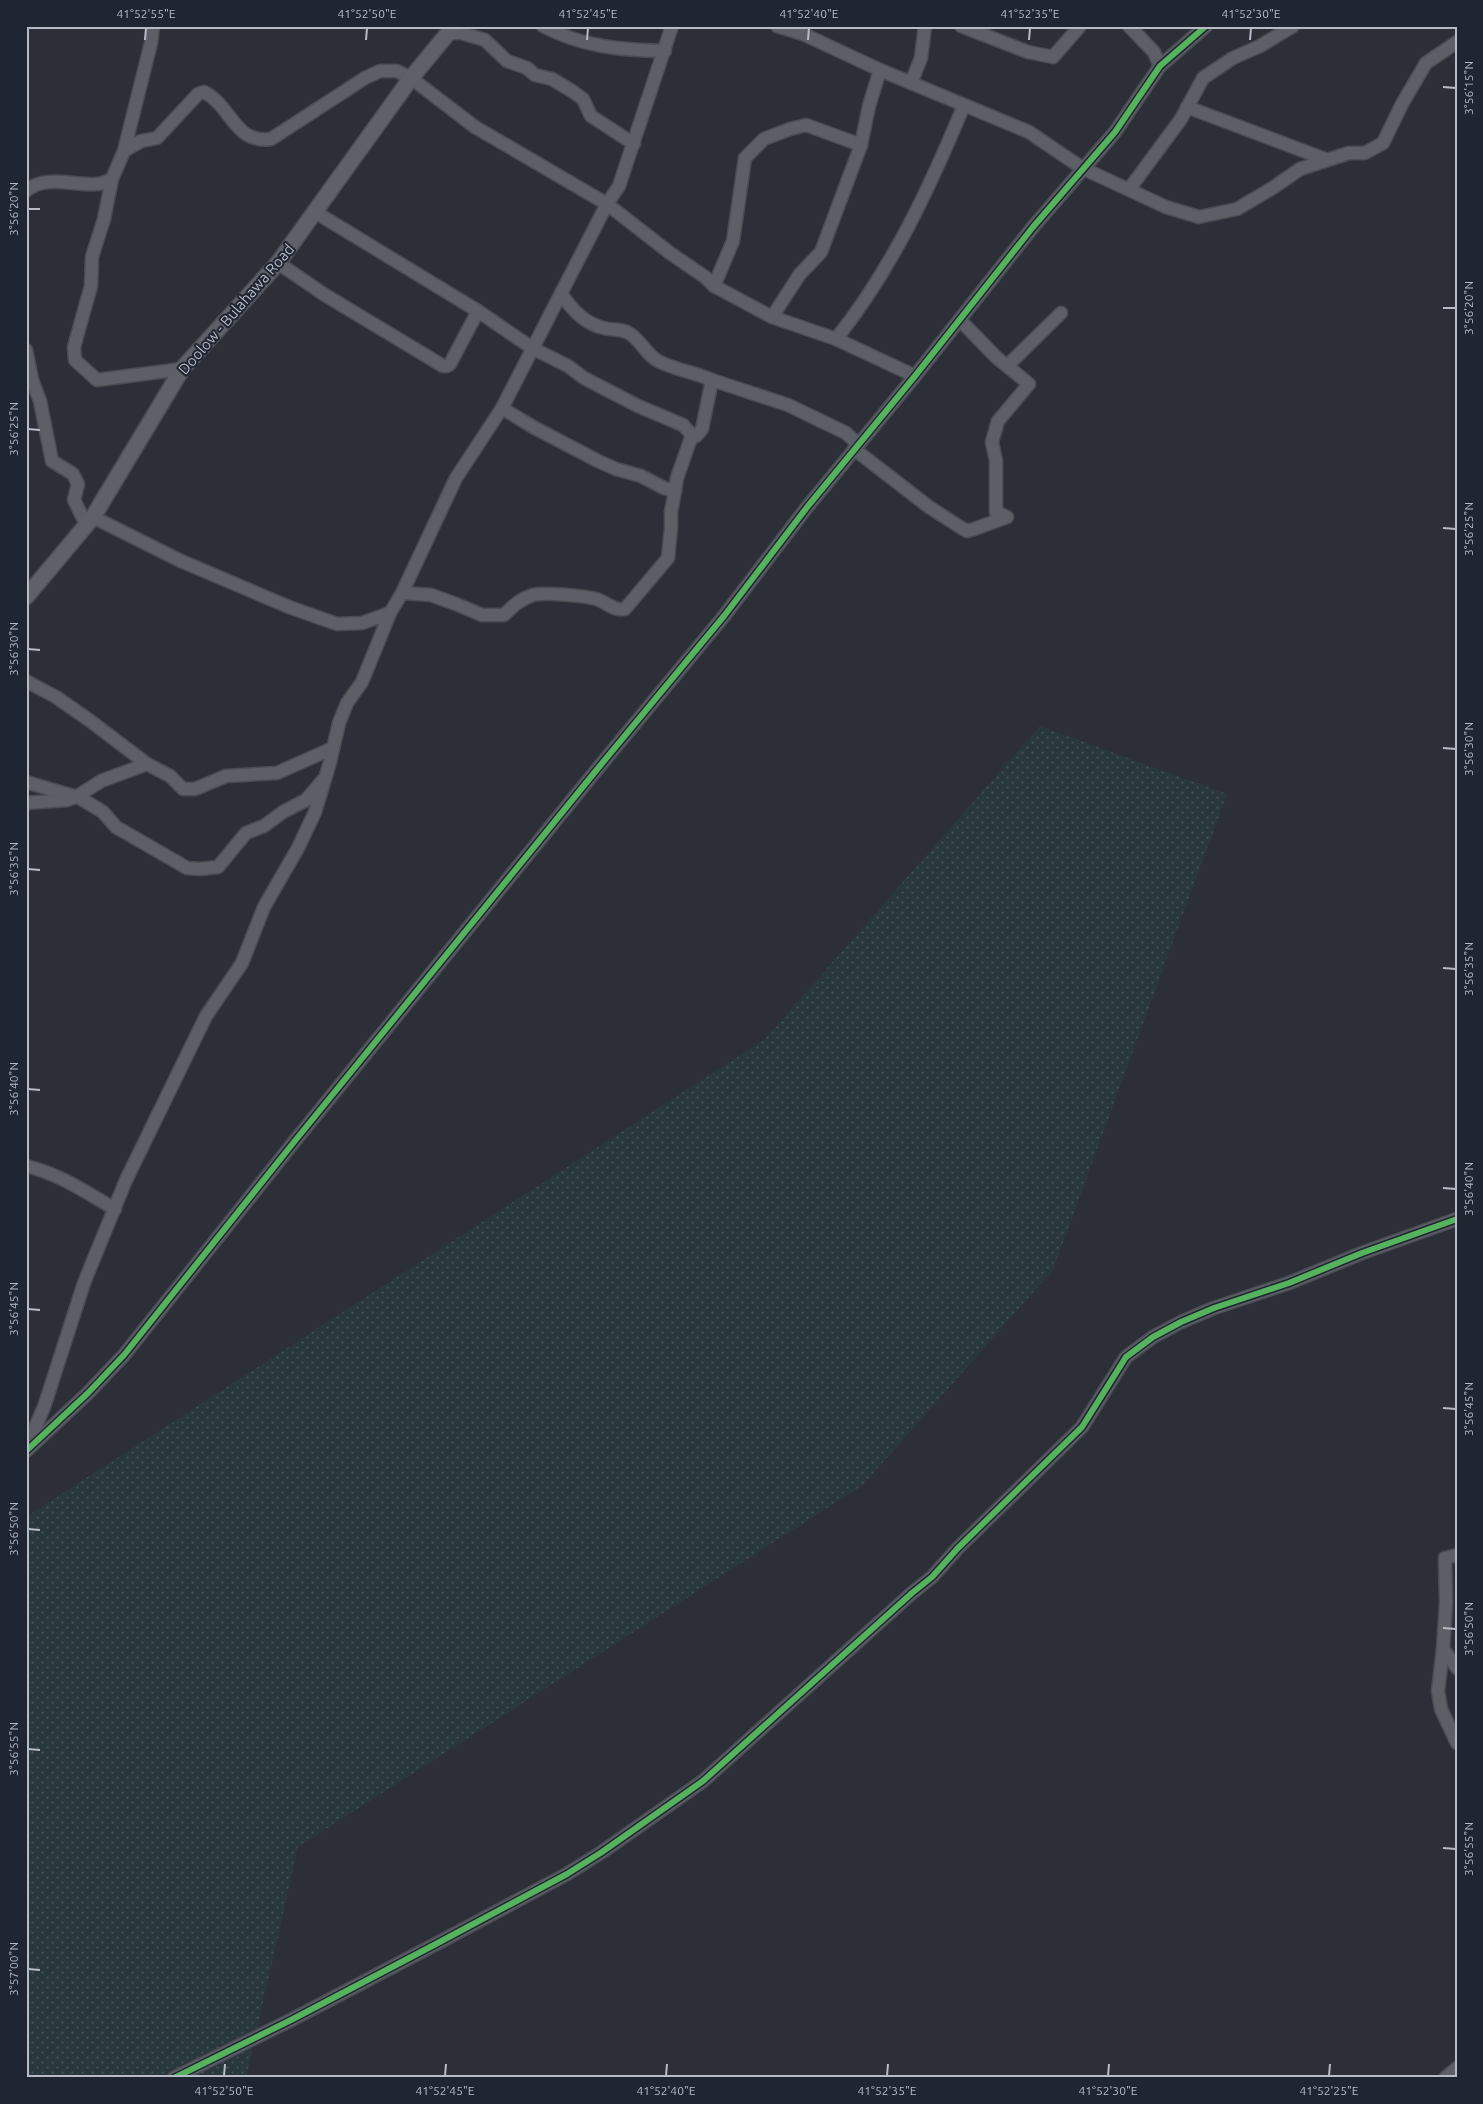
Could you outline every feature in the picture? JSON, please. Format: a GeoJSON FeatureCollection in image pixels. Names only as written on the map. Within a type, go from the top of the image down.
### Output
{"type":"FeatureCollection","features":[{"type":"Feature","properties":{"kind":"main road","name":"Doolow - Bulahawa Road"},"geometry":{"type":"LineString","coordinates":[[26,597],[89,520],[182,369],[278,263],[411,78],[452,28]]}},
{"type":"Feature","properties":{"kind":"street"},"geometry":{"type":"LineString","coordinates":[[153,26],[151,43],[124,151],[112,179],[104,218],[92,257],[91,286],[74,347],[75,360],[97,380],[182,369]]}},
{"type":"Feature","properties":{"kind":"street"},"geometry":{"type":"LineString","coordinates":[[543,26],[580,42],[609,48],[665,50]]}},
{"type":"Feature","properties":{"kind":"street"},"geometry":{"type":"LineString","coordinates":[[26,1450],[44,1407],[84,1283],[126,1180],[206,1016],[242,963],[264,906],[298,848],[315,812],[326,777],[339,722],[347,703],[362,682],[390,613],[402,593],[456,478],[502,408],[607,204],[619,186],[672,26]]}},
{"type":"Feature","properties":{"kind":"street"},"geometry":{"type":"LineString","coordinates":[[777,26],[803,34],[910,83],[1030,132],[1082,168],[1130,188],[1166,207],[1199,218],[1237,209],[1300,169],[1349,153],[1365,153],[1383,143],[1402,104],[1426,63],[1457,42]]}},
{"type":"Feature","properties":{"kind":"street"},"geometry":{"type":"LineString","coordinates":[[910,83],[921,58],[926,26]]}},
{"type":"Feature","properties":{"kind":"street"},"geometry":{"type":"LineString","coordinates":[[961,26],[1028,52],[1052,57],[1080,26]]}},
{"type":"Feature","properties":{"kind":"street"},"geometry":{"type":"LineString","coordinates":[[1128,26],[1154,52],[1160,66]]}},
{"type":"Feature","properties":{"kind":"street"},"geometry":{"type":"LineString","coordinates":[[26,1450],[88,1393],[124,1355],[294,1142],[724,616],[856,446],[915,376],[1082,168],[1115,132],[1160,66],[1206,26]]}},
{"type":"Feature","properties":{"kind":"street"},"geometry":{"type":"LineString","coordinates":[[1130,188],[1161,148],[1204,78],[1233,58],[1260,46],[1293,26]]}},
{"type":"Feature","properties":{"kind":"street"},"geometry":{"type":"LineString","coordinates":[[452,28],[461,33],[485,40],[507,61],[527,68],[535,75],[552,79],[572,91],[583,99],[591,116],[634,144]]}},
{"type":"Feature","properties":{"kind":"street"},"geometry":{"type":"LineString","coordinates":[[772,317],[800,274],[820,252],[834,221],[860,144],[880,70]]}},
{"type":"Feature","properties":{"kind":"street"},"geometry":{"type":"LineString","coordinates":[[124,151],[141,141],[157,138],[198,94],[204,92],[214,97],[238,129],[250,138],[271,139],[341,92],[380,71],[397,71],[411,78],[475,127],[607,204],[670,253],[705,277],[714,286],[772,317],[836,339],[915,376]]}},
{"type":"Feature","properties":{"kind":"street"},"geometry":{"type":"LineString","coordinates":[[836,339],[852,320],[898,246],[932,180],[964,105]]}},
{"type":"Feature","properties":{"kind":"street"},"geometry":{"type":"LineString","coordinates":[[1187,106],[1326,159]]}},
{"type":"Feature","properties":{"kind":"street"},"geometry":{"type":"LineString","coordinates":[[714,286],[733,241],[745,158],[764,139],[790,129],[806,126],[860,144]]}},
{"type":"Feature","properties":{"kind":"street"},"geometry":{"type":"LineString","coordinates":[[26,191],[43,182],[99,184],[112,179]]}},
{"type":"Feature","properties":{"kind":"street"},"geometry":{"type":"LineString","coordinates":[[315,212],[478,311],[532,348],[568,366],[584,378],[614,394],[683,425],[692,435]]}},
{"type":"Feature","properties":{"kind":"street"},"geometry":{"type":"LineString","coordinates":[[278,263],[325,296],[443,366],[450,364],[478,311]]}},
{"type":"Feature","properties":{"kind":"street"},"geometry":{"type":"LineString","coordinates":[[561,293],[570,308],[590,323],[602,328],[625,331],[633,335],[649,355],[658,361],[788,405],[846,433],[856,446],[929,507],[960,528],[967,530],[1007,516],[996,512],[996,461],[992,442],[998,421],[1029,384],[996,357],[960,320]]}},
{"type":"Feature","properties":{"kind":"street"},"geometry":{"type":"LineString","coordinates":[[1007,366],[1061,313]]}},
{"type":"Feature","properties":{"kind":"street"},"geometry":{"type":"LineString","coordinates":[[26,350],[32,380],[40,401],[52,461],[73,474],[78,484],[74,500],[89,520],[181,562],[289,607],[337,624],[362,623],[390,613]]}},
{"type":"Feature","properties":{"kind":"street"},"geometry":{"type":"LineString","coordinates":[[692,435],[696,436],[702,429],[712,380]]}},
{"type":"Feature","properties":{"kind":"street"},"geometry":{"type":"LineString","coordinates":[[502,408],[533,427],[598,461],[616,469],[641,476],[664,488],[675,491]]}},
{"type":"Feature","properties":{"kind":"street"},"geometry":{"type":"LineString","coordinates":[[402,593],[431,595],[482,616],[504,615],[517,602],[534,594],[585,596],[620,610],[625,609],[668,558],[671,512],[677,478],[692,435]]}},
{"type":"Feature","properties":{"kind":"street"},"geometry":{"type":"LineString","coordinates":[[26,681],[56,697],[90,720],[147,764],[170,776],[183,789],[195,789],[226,776],[277,773],[333,748]]}},
{"type":"Feature","properties":{"kind":"street"},"geometry":{"type":"LineString","coordinates":[[26,803],[67,800],[76,797],[102,781],[147,764]]}},
{"type":"Feature","properties":{"kind":"street"},"geometry":{"type":"LineString","coordinates":[[26,782],[76,797],[103,812],[116,827],[169,859],[187,868],[200,869],[218,867],[246,834],[264,826],[283,812],[306,800],[326,777]]}},
{"type":"Feature","properties":{"kind":"street"},"geometry":{"type":"LineString","coordinates":[[26,1166],[38,1168],[63,1179],[115,1209]]}},
{"type":"Feature","properties":{"kind":"street"},"geometry":{"type":"LineString","coordinates":[[174,2078],[293,2019],[567,1874],[602,1852],[703,1781],[868,1632],[932,1577],[958,1548],[1082,1427],[1126,1357],[1153,1337],[1181,1322],[1214,1308],[1289,1283],[1362,1253],[1457,1219]]}},
{"type":"Feature","properties":{"kind":"street"},"geometry":{"type":"LineString","coordinates":[[1457,1555],[1445,1558],[1446,1603],[1438,1690],[1441,1709],[1457,1743]]}},
{"type":"Feature","properties":{"kind":"street"},"geometry":{"type":"LineString","coordinates":[[1443,1649],[1457,1649]]}},
{"type":"Feature","properties":{"kind":"street"},"geometry":{"type":"LineString","coordinates":[[1443,1649],[1457,1668]]}},
{"type":"Feature","properties":{"kind":"street"},"geometry":{"type":"LineString","coordinates":[[1444,2078],[1457,2068]]}},
{"type":"Feature","properties":{"kind":"shaded area"},"geometry":{"type":"Polygon","coordinates":[[[1040,726],[1227,794],[1053,1270],[863,1485],[298,1847],[246,2078],[26,2078],[26,1517],[765,1039],[1040,726]]]}},
{"type":"Feature","properties":{"kind":"cycle path"},"geometry":{"type":"LineString","coordinates":[[26,1451],[88,1393],[124,1355],[294,1142],[724,616],[808,506],[915,376],[1033,227],[1115,132],[1160,66],[1206,26]]}},
{"type":"Feature","properties":{"kind":"cycle path"},"geometry":{"type":"LineString","coordinates":[[174,2078],[293,2019],[567,1874],[602,1852],[703,1781],[932,1577],[958,1548],[1082,1427],[1126,1357],[1153,1337],[1181,1322],[1214,1308],[1289,1283],[1362,1253],[1457,1219]]}}]}
